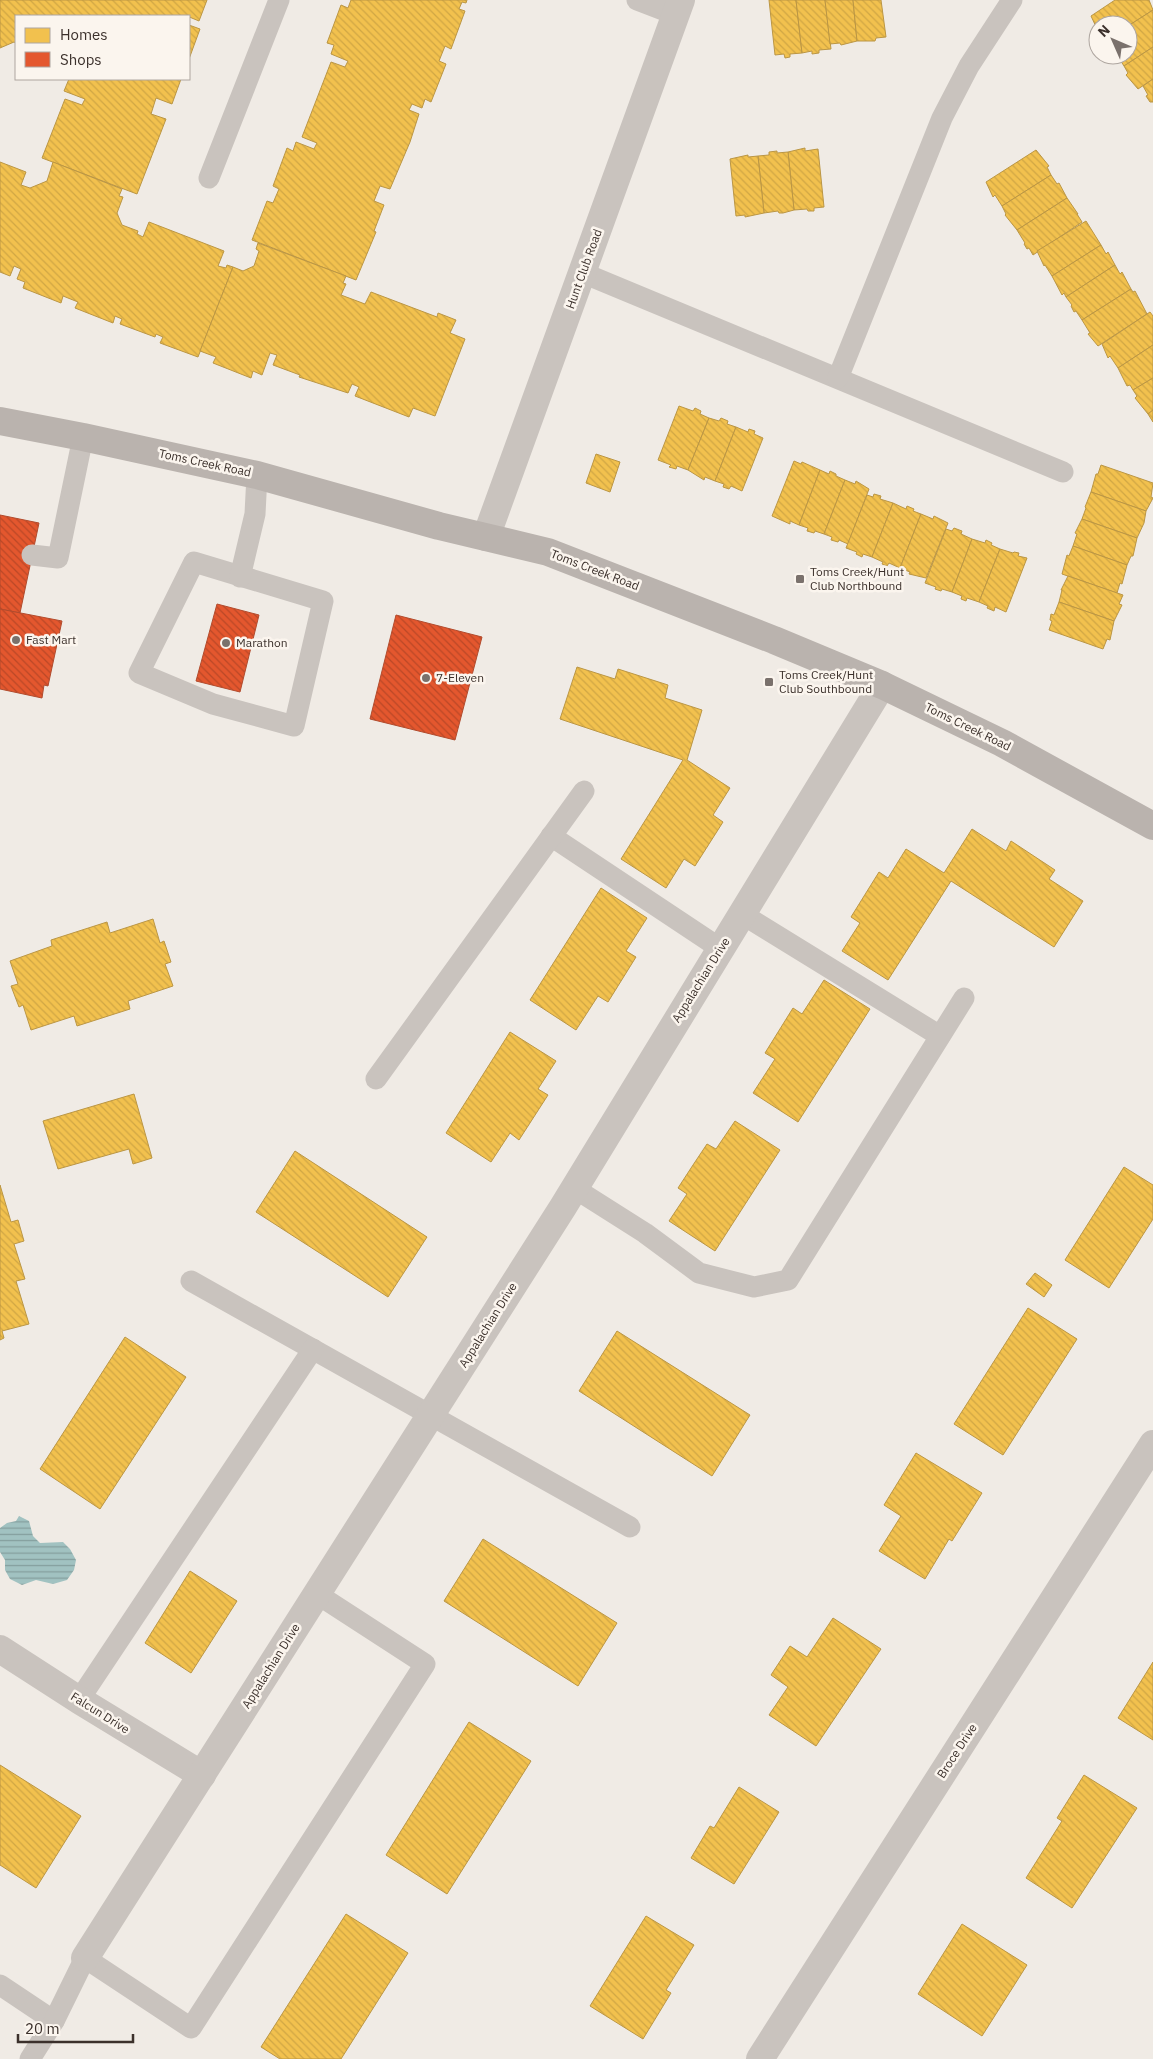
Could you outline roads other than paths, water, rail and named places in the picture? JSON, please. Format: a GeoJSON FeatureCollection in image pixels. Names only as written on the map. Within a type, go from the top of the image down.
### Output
{"type":"FeatureCollection","features":[{"type":"Feature","properties":{"kind":"main road","name":"Toms Creek Road"},"geometry":{"type":"LineString","coordinates":[[0,421],[258,474],[439,526],[548,552],[774,640],[882,685],[1002,743],[1153,826]]}},
{"type":"Feature","properties":{"kind":"street","name":"Hunt Club Road"},"geometry":{"type":"LineString","coordinates":[[486,537],[678,7]]}},
{"type":"Feature","properties":{"kind":"street","name":"Appalachian Drive"},"geometry":{"type":"LineString","coordinates":[[85,1958],[574,1188],[882,685]]}},
{"type":"Feature","properties":{"kind":"street","name":"Broce Drive"},"geometry":{"type":"LineString","coordinates":[[760,2059],[1153,1444]]}},
{"type":"Feature","properties":{"kind":"street","name":"Falcun Drive"},"geometry":{"type":"LineString","coordinates":[[0,1649],[202,1775]]}},
{"type":"Feature","properties":{"kind":"lane"},"geometry":{"type":"LineString","coordinates":[[209,178],[279,0]]}},
{"type":"Feature","properties":{"kind":"lane"},"geometry":{"type":"LineString","coordinates":[[637,0],[678,7]]}},
{"type":"Feature","properties":{"kind":"lane"},"geometry":{"type":"LineString","coordinates":[[838,378],[942,118],[969,66],[1012,0]]}},
{"type":"Feature","properties":{"kind":"lane"},"geometry":{"type":"LineString","coordinates":[[583,272],[1062,472]]}},
{"type":"Feature","properties":{"kind":"lane"},"geometry":{"type":"LineString","coordinates":[[32,556],[58,558],[83,437]]}},
{"type":"Feature","properties":{"kind":"lane"},"geometry":{"type":"LineString","coordinates":[[240,577],[255,514],[258,474]]}},
{"type":"Feature","properties":{"kind":"lane"},"geometry":{"type":"LineString","coordinates":[[194,562],[240,577],[323,601],[294,726],[213,704],[139,673],[194,562]]}},
{"type":"Feature","properties":{"kind":"lane"},"geometry":{"type":"LineString","coordinates":[[376,1079],[584,791]]}},
{"type":"Feature","properties":{"kind":"lane"},"geometry":{"type":"LineString","coordinates":[[551,836],[721,948]]}},
{"type":"Feature","properties":{"kind":"lane"},"geometry":{"type":"LineString","coordinates":[[742,914],[940,1036]]}},
{"type":"Feature","properties":{"kind":"lane"},"geometry":{"type":"LineString","coordinates":[[574,1188],[644,1233],[699,1273],[754,1287],[788,1280],[964,998]]}},
{"type":"Feature","properties":{"kind":"lane"},"geometry":{"type":"LineString","coordinates":[[191,1281],[630,1527]]}},
{"type":"Feature","properties":{"kind":"lane"},"geometry":{"type":"LineString","coordinates":[[79,1700],[313,1349]]}},
{"type":"Feature","properties":{"kind":"lane"},"geometry":{"type":"LineString","coordinates":[[30,2059],[54,2021],[85,1958],[191,2028],[425,1664],[317,1594]]}},
{"type":"Feature","properties":{"kind":"lane"},"geometry":{"type":"LineString","coordinates":[[0,1985],[54,2021]]}},
{"type":"Feature","properties":{"kind":"water"},"geometry":{"type":"Polygon","coordinates":[[[19,1516],[29,1521],[33,1536],[40,1543],[63,1542],[70,1549],[76,1560],[74,1570],[67,1580],[53,1584],[36,1580],[22,1585],[10,1579],[5,1570],[5,1560],[0,1552],[0,1528],[7,1523],[16,1521],[19,1516]]]}},
{"type":"Feature","properties":{"kind":"place","name":"Toms Creek/Hunt Club Northbound"},"geometry":{"type":"Point","coordinates":[800,579]}},
{"type":"Feature","properties":{"kind":"place","name":"Fast Mart"},"geometry":{"type":"Point","coordinates":[16,640]}},
{"type":"Feature","properties":{"kind":"place","name":"Marathon"},"geometry":{"type":"Point","coordinates":[226,643]}},
{"type":"Feature","properties":{"kind":"place","name":"7-Eleven"},"geometry":{"type":"Point","coordinates":[426,678]}},
{"type":"Feature","properties":{"kind":"place","name":"Toms Creek/Hunt Club Southbound"},"geometry":{"type":"Point","coordinates":[769,682]}}]}
